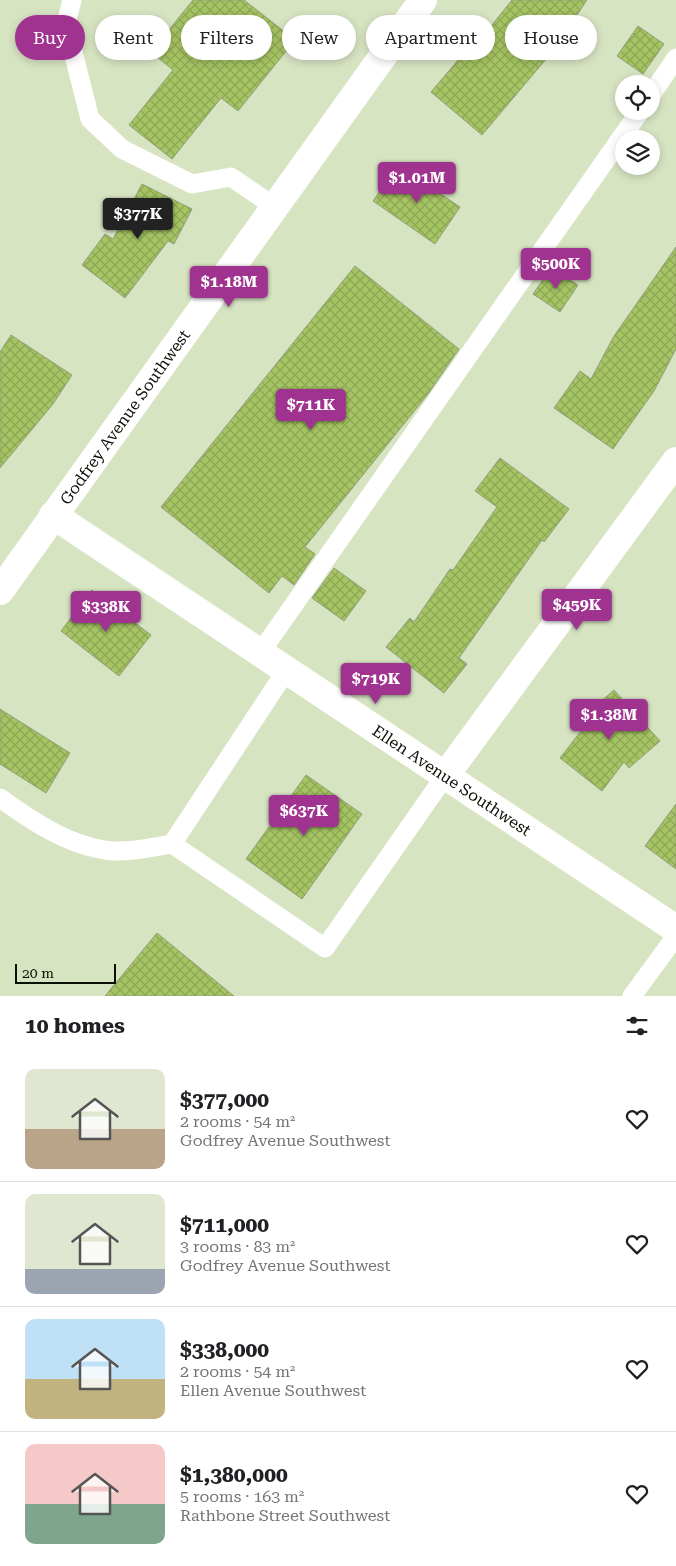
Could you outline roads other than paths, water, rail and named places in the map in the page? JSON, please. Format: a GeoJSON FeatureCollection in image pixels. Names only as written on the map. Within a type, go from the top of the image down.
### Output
{"type":"FeatureCollection","features":[{"type":"Feature","properties":{"kind":"street","name":"Godfrey Avenue Southwest"},"geometry":{"type":"LineString","coordinates":[[0,590],[423,0]]}},
{"type":"Feature","properties":{"kind":"street"},"geometry":{"type":"LineString","coordinates":[[445,776],[676,461]]}},
{"type":"Feature","properties":{"kind":"street","name":"Ellen Avenue Southwest"},"geometry":{"type":"LineString","coordinates":[[53,515],[676,929]]}},
{"type":"Feature","properties":{"kind":"lane"},"geometry":{"type":"LineString","coordinates":[[72,0],[66,24],[90,120],[122,149],[192,184],[231,177],[275,207]]}},
{"type":"Feature","properties":{"kind":"lane"},"geometry":{"type":"LineString","coordinates":[[660,82],[676,58]]}},
{"type":"Feature","properties":{"kind":"lane"},"geometry":{"type":"LineString","coordinates":[[260,653],[634,120]]}},
{"type":"Feature","properties":{"kind":"lane"},"geometry":{"type":"LineString","coordinates":[[172,844],[286,671]]}},
{"type":"Feature","properties":{"kind":"lane"},"geometry":{"type":"LineString","coordinates":[[0,798],[61,836],[90,847],[116,851],[172,844],[325,948],[445,776]]}},
{"type":"Feature","properties":{"kind":"lane"},"geometry":{"type":"LineString","coordinates":[[632,996],[676,936]]}}]}
